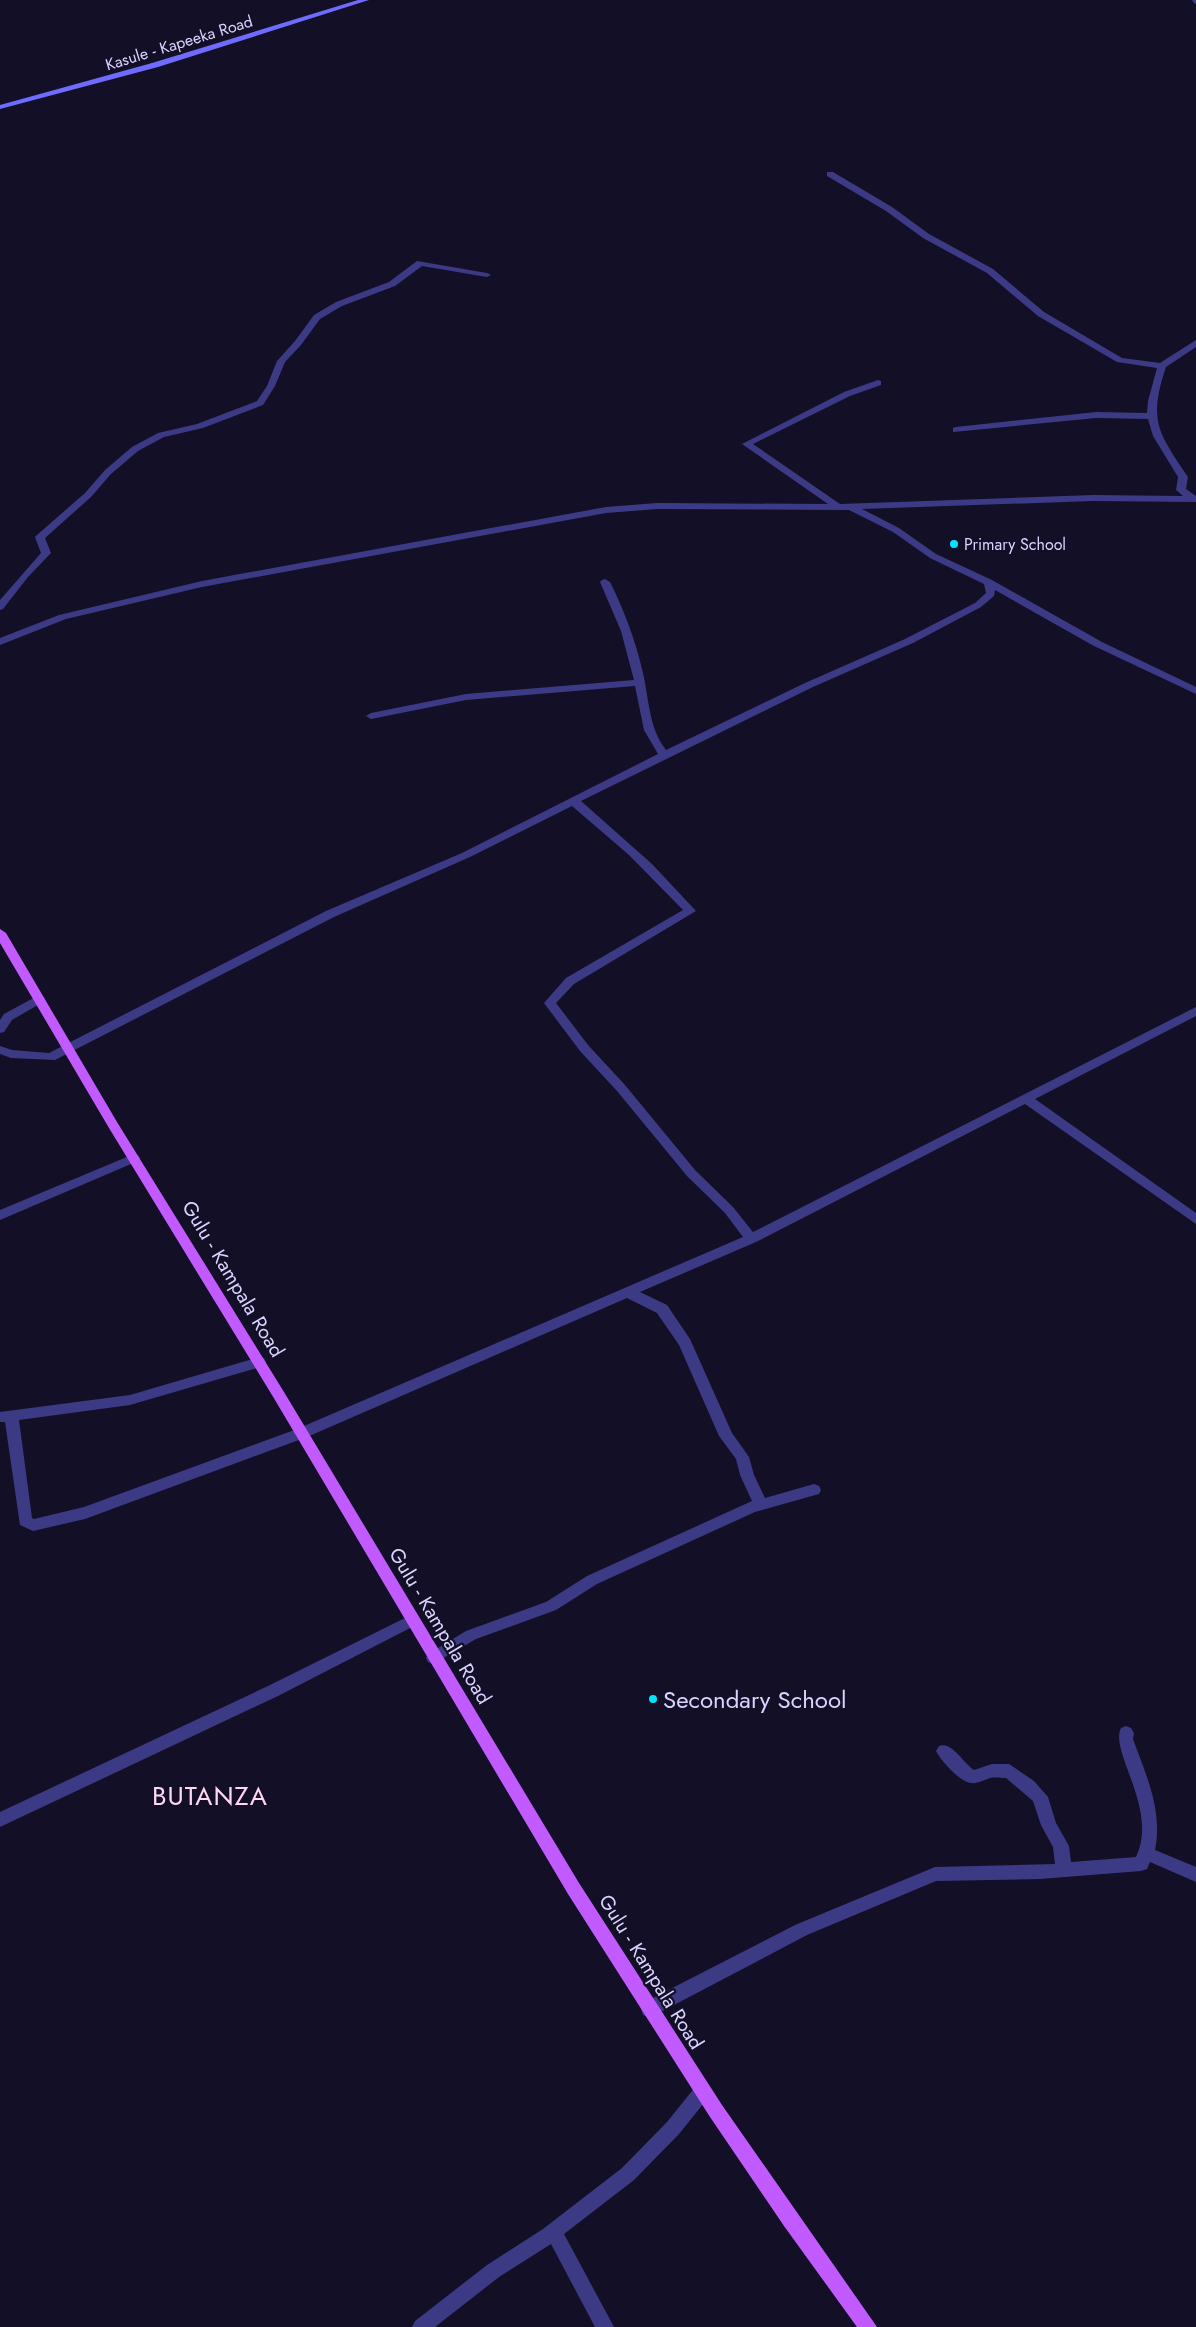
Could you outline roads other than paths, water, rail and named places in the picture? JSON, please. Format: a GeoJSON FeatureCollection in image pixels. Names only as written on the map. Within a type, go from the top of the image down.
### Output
{"type":"FeatureCollection","features":[{"type":"Feature","properties":{"kind":"main road","name":"Gulu - Kampala Road"},"geometry":{"type":"LineString","coordinates":[[0,933],[134,1158],[302,1433],[433,1658],[649,2009],[702,2092],[868,2327]]}},
{"type":"Feature","properties":{"kind":"street","name":"Kasule - Kapeeka Road"},"geometry":{"type":"LineString","coordinates":[[0,107],[155,65],[365,0]]}},
{"type":"Feature","properties":{"kind":"street"},"geometry":{"type":"LineString","coordinates":[[830,174],[889,209],[926,236],[990,271],[1041,314],[1120,360],[1162,366]]}},
{"type":"Feature","properties":{"kind":"street"},"geometry":{"type":"LineString","coordinates":[[0,607],[25,575],[46,554],[40,537],[88,495],[108,472],[135,449],[161,436],[200,426],[260,403],[271,386],[281,361],[298,343],[317,317],[339,304],[392,284],[420,263],[487,275]]}},
{"type":"Feature","properties":{"kind":"street"},"geometry":{"type":"LineString","coordinates":[[1181,490],[1183,477],[1155,434],[1151,416],[1152,392],[1162,366],[1196,343]]}},
{"type":"Feature","properties":{"kind":"street"},"geometry":{"type":"LineString","coordinates":[[838,507],[747,444],[847,394],[878,383]]}},
{"type":"Feature","properties":{"kind":"street"},"geometry":{"type":"LineString","coordinates":[[956,430],[1096,415],[1151,416]]}},
{"type":"Feature","properties":{"kind":"street"},"geometry":{"type":"LineString","coordinates":[[1160,497],[1181,490]]}},
{"type":"Feature","properties":{"kind":"street"},"geometry":{"type":"LineString","coordinates":[[1181,490],[1194,499]]}},
{"type":"Feature","properties":{"kind":"street"},"geometry":{"type":"LineString","coordinates":[[0,642],[63,618],[202,584],[606,510],[657,506],[851,507],[1160,497],[1194,499]]}},
{"type":"Feature","properties":{"kind":"street"},"geometry":{"type":"LineString","coordinates":[[886,506],[888,518],[896,530]]}},
{"type":"Feature","properties":{"kind":"street"},"geometry":{"type":"LineString","coordinates":[[851,507],[896,530],[934,556],[989,582],[1098,644],[1196,691]]}},
{"type":"Feature","properties":{"kind":"street"},"geometry":{"type":"LineString","coordinates":[[605,582],[620,611],[640,683],[644,716],[655,744],[664,754]]}},
{"type":"Feature","properties":{"kind":"street"},"geometry":{"type":"LineString","coordinates":[[0,1050],[11,1054],[52,1057],[330,914],[466,855],[664,754],[809,685],[909,641],[978,605],[991,594],[989,582]]}},
{"type":"Feature","properties":{"kind":"street"},"geometry":{"type":"LineString","coordinates":[[371,716],[466,697],[640,683]]}},
{"type":"Feature","properties":{"kind":"street"},"geometry":{"type":"LineString","coordinates":[[572,800],[608,829],[665,883],[690,911],[570,981],[550,1003],[584,1048],[621,1088],[691,1173],[729,1210],[751,1239]]}},
{"type":"Feature","properties":{"kind":"street"},"geometry":{"type":"LineString","coordinates":[[0,1029],[8,1017],[39,999]]}},
{"type":"Feature","properties":{"kind":"street"},"geometry":{"type":"LineString","coordinates":[[258,1362],[130,1400],[5,1416],[25,1521],[33,1525],[85,1513],[302,1433],[751,1239],[1196,1011]]}},
{"type":"Feature","properties":{"kind":"street"},"geometry":{"type":"LineString","coordinates":[[1025,1098],[1196,1219]]}},
{"type":"Feature","properties":{"kind":"street"},"geometry":{"type":"LineString","coordinates":[[0,1215],[134,1158]]}},
{"type":"Feature","properties":{"kind":"street"},"geometry":{"type":"LineString","coordinates":[[627,1292],[662,1310],[685,1343],[726,1436],[742,1458],[746,1475],[761,1505]]}},
{"type":"Feature","properties":{"kind":"street"},"geometry":{"type":"LineString","coordinates":[[433,1658],[471,1635],[551,1606],[592,1580],[761,1505],[814,1490]]}},
{"type":"Feature","properties":{"kind":"street"},"geometry":{"type":"LineString","coordinates":[[0,1820],[273,1691],[411,1621]]}},
{"type":"Feature","properties":{"kind":"street"},"geometry":{"type":"LineString","coordinates":[[649,2009],[801,1930],[935,1874],[1064,1870],[1141,1864],[1148,1854],[1151,1835],[1147,1805],[1125,1739],[1126,1733]]}},
{"type":"Feature","properties":{"kind":"street"},"geometry":{"type":"LineString","coordinates":[[944,1751],[960,1770],[972,1776],[992,1771],[1009,1771],[1029,1786],[1040,1798],[1049,1825],[1061,1846],[1064,1870]]}},
{"type":"Feature","properties":{"kind":"street"},"geometry":{"type":"LineString","coordinates":[[1148,1854],[1196,1876]]}},
{"type":"Feature","properties":{"kind":"street"},"geometry":{"type":"LineString","coordinates":[[421,2327],[493,2271],[553,2231],[628,2174],[673,2128],[702,2092]]}},
{"type":"Feature","properties":{"kind":"street"},"geometry":{"type":"LineString","coordinates":[[553,2231],[605,2327]]}},
{"type":"Feature","properties":{"kind":"place","name":"Primary School"},"geometry":{"type":"Point","coordinates":[954,544]}},
{"type":"Feature","properties":{"kind":"place","name":"Secondary School"},"geometry":{"type":"Point","coordinates":[653,1699]}},
{"type":"Feature","properties":{"kind":"district","name":"BUTANZA"},"geometry":{"type":"Point","coordinates":[210,1796]}}]}
